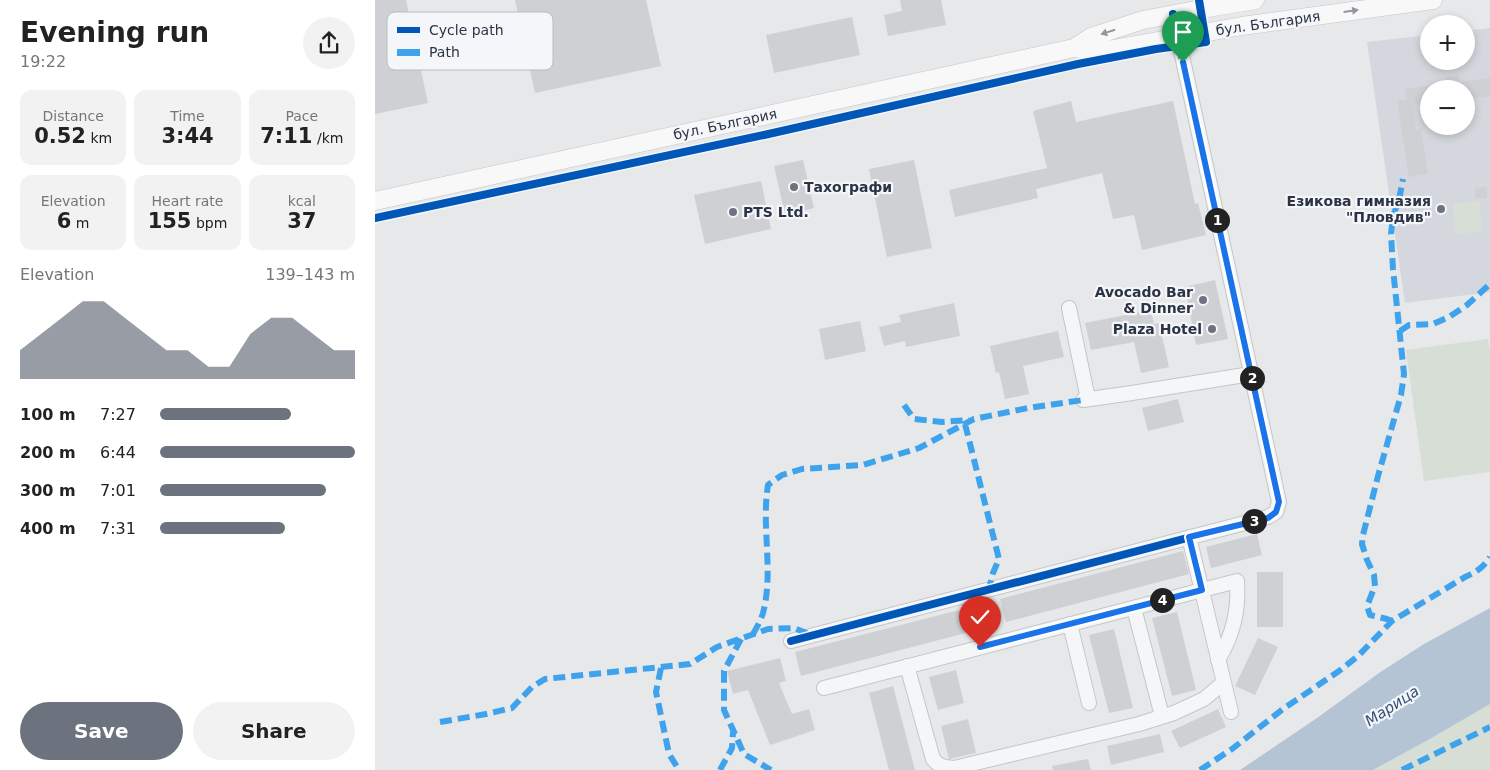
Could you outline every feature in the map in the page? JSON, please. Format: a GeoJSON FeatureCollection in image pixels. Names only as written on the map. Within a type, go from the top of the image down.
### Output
{"type":"FeatureCollection","features":[{"type":"Feature","properties":{"kind":"main road","name":"бул. България"},"geometry":{"type":"LineString","coordinates":[[375,201],[1074,48],[1091,37],[1143,20],[1255,0]]}},
{"type":"Feature","properties":{"kind":"main road","name":"бул. България"},"geometry":{"type":"LineString","coordinates":[[1074,48],[1096,52],[1242,26],[1433,0]]}},
{"type":"Feature","properties":{"kind":"street"},"geometry":{"type":"LineString","coordinates":[[791,641],[1268,518],[1276,512],[1279,502],[1173,14]]}},
{"type":"Feature","properties":{"kind":"street"},"geometry":{"type":"LineString","coordinates":[[1069,308],[1086,399],[1251,374]]}},
{"type":"Feature","properties":{"kind":"street"},"geometry":{"type":"LineString","coordinates":[[1189,537],[1231,712]]}},
{"type":"Feature","properties":{"kind":"street"},"geometry":{"type":"LineString","coordinates":[[824,688],[1237,581],[1236,616],[1228,644],[1218,660]]}},
{"type":"Feature","properties":{"kind":"street"},"geometry":{"type":"LineString","coordinates":[[1133,608],[1162,716]]}},
{"type":"Feature","properties":{"kind":"street"},"geometry":{"type":"LineString","coordinates":[[1070,624],[1089,703]]}},
{"type":"Feature","properties":{"kind":"street"},"geometry":{"type":"LineString","coordinates":[[907,666],[933,759],[937,764],[949,769],[1139,724],[1175,713],[1204,698],[1223,683]]}},
{"type":"Feature","properties":{"kind":"shaded area","name":"Езикова гимназия \"Пловдив\""},"geometry":{"type":"Polygon","coordinates":[[[1490,28],[1490,292],[1405,303],[1367,42],[1420,36],[1420,70],[1475,70],[1475,30],[1490,28]]]}},
{"type":"Feature","properties":{"kind":"shaded area"},"geometry":{"type":"Polygon","coordinates":[[[1480,201],[1482,232],[1455,234],[1453,203],[1480,201]]]}},
{"type":"Feature","properties":{"kind":"shaded area"},"geometry":{"type":"Polygon","coordinates":[[[1488,339],[1490,352],[1490,472],[1424,481],[1406,350],[1488,339]]]}},
{"type":"Feature","properties":{"kind":"shaded area"},"geometry":{"type":"Polygon","coordinates":[[[1490,704],[1490,770],[1373,770],[1428,740],[1490,704]]]}},
{"type":"Feature","properties":{"kind":"water","name":"Марица"},"geometry":{"type":"Polygon","coordinates":[[[1490,608],[1490,704],[1373,770],[1240,770],[1379,673],[1424,644],[1490,608]]]}},
{"type":"Feature","properties":{"kind":"building"},"geometry":{"type":"Polygon","coordinates":[[[375,0],[406,0],[409,12],[387,12],[387,70],[421,70],[428,103],[375,114],[375,0]]]}},
{"type":"Feature","properties":{"kind":"building"},"geometry":{"type":"Polygon","coordinates":[[[515,0],[646,0],[661,66],[535,93],[530,70],[553,70],[553,12],[518,12],[515,0]]]}},
{"type":"Feature","properties":{"kind":"building"},"geometry":{"type":"Polygon","coordinates":[[[900,0],[941,0],[946,25],[888,36],[884,15],[902,11],[900,0]]]}},
{"type":"Feature","properties":{"kind":"building"},"geometry":{"type":"Polygon","coordinates":[[[852,17],[860,55],[774,73],[766,35],[852,17]]]}},
{"type":"Feature","properties":{"kind":"building"},"geometry":{"type":"Polygon","coordinates":[[[1459,75],[1460,80],[1446,80],[1446,77],[1459,75]]]}},
{"type":"Feature","properties":{"kind":"building"},"geometry":{"type":"Polygon","coordinates":[[[1490,78],[1490,96],[1475,98],[1475,80],[1490,78]]]}},
{"type":"Feature","properties":{"kind":"building"},"geometry":{"type":"Polygon","coordinates":[[[1420,87],[1420,104],[1413,105],[1416,130],[1420,129],[1420,135],[1422,135],[1428,174],[1409,177],[1397,101],[1407,99],[1405,89],[1420,87]]]}},
{"type":"Feature","properties":{"kind":"building"},"geometry":{"type":"Polygon","coordinates":[[[1071,101],[1076,122],[1173,101],[1195,204],[1198,203],[1206,235],[1142,250],[1134,215],[1113,219],[1102,173],[1036,189],[1038,198],[955,217],[949,190],[1047,168],[1033,111],[1071,101]]]}},
{"type":"Feature","properties":{"kind":"building","name":"Тахографи"},"geometry":{"type":"Polygon","coordinates":[[[803,160],[814,208],[785,215],[774,166],[803,160]]]}},
{"type":"Feature","properties":{"kind":"building"},"geometry":{"type":"Polygon","coordinates":[[[914,160],[932,248],[887,257],[869,169],[914,160]]]}},
{"type":"Feature","properties":{"kind":"building","name":"PTS Ltd."},"geometry":{"type":"Polygon","coordinates":[[[761,181],[771,229],[705,244],[694,195],[761,181]]]}},
{"type":"Feature","properties":{"kind":"building"},"geometry":{"type":"Polygon","coordinates":[[[1487,187],[1487,198],[1475,198],[1475,188],[1487,187]]]}},
{"type":"Feature","properties":{"kind":"building","name":"Avocado Bar & Dinner"},"geometry":{"type":"Polygon","coordinates":[[[1215,280],[1228,339],[1196,345],[1185,287],[1215,280]]]}},
{"type":"Feature","properties":{"kind":"building"},"geometry":{"type":"Polygon","coordinates":[[[954,303],[960,336],[906,347],[905,341],[884,346],[879,327],[901,322],[899,315],[954,303]]]}},
{"type":"Feature","properties":{"kind":"building"},"geometry":{"type":"Polygon","coordinates":[[[1151,310],[1154,324],[1159,323],[1169,367],[1141,373],[1134,342],[1091,350],[1085,323],[1151,310]]]}},
{"type":"Feature","properties":{"kind":"building"},"geometry":{"type":"Polygon","coordinates":[[[860,321],[866,351],[825,360],[819,329],[860,321]]]}},
{"type":"Feature","properties":{"kind":"building"},"geometry":{"type":"Polygon","coordinates":[[[1058,331],[1064,357],[1023,366],[1029,394],[1005,399],[999,372],[996,373],[990,346],[1058,331]]]}},
{"type":"Feature","properties":{"kind":"building"},"geometry":{"type":"Polygon","coordinates":[[[1178,399],[1184,422],[1148,431],[1142,408],[1178,399]]]}},
{"type":"Feature","properties":{"kind":"building"},"geometry":{"type":"Polygon","coordinates":[[[1257,534],[1262,555],[1211,568],[1206,547],[1257,534]]]}},
{"type":"Feature","properties":{"kind":"building"},"geometry":{"type":"Polygon","coordinates":[[[1183,551],[1189,574],[1006,622],[1000,599],[1183,551]]]}},
{"type":"Feature","properties":{"kind":"building"},"geometry":{"type":"Polygon","coordinates":[[[1257,572],[1283,572],[1283,627],[1257,627],[1257,572]]]}},
{"type":"Feature","properties":{"kind":"building"},"geometry":{"type":"Polygon","coordinates":[[[979,605],[985,628],[801,676],[795,652],[979,605]]]}},
{"type":"Feature","properties":{"kind":"building"},"geometry":{"type":"Polygon","coordinates":[[[1177,612],[1196,690],[1172,696],[1152,618],[1177,612]]]}},
{"type":"Feature","properties":{"kind":"building"},"geometry":{"type":"Polygon","coordinates":[[[1114,629],[1133,708],[1109,713],[1089,635],[1114,629]]]}},
{"type":"Feature","properties":{"kind":"building"},"geometry":{"type":"Polygon","coordinates":[[[1258,638],[1278,647],[1255,695],[1235,686],[1258,638]]]}},
{"type":"Feature","properties":{"kind":"building"},"geometry":{"type":"Polygon","coordinates":[[[780,658],[786,681],[779,683],[792,714],[809,709],[815,730],[770,745],[748,690],[733,694],[727,671],[780,658]]]}},
{"type":"Feature","properties":{"kind":"building"},"geometry":{"type":"Polygon","coordinates":[[[956,670],[964,703],[938,710],[929,677],[956,670]]]}},
{"type":"Feature","properties":{"kind":"building"},"geometry":{"type":"Polygon","coordinates":[[[893,686],[915,770],[889,770],[869,693],[893,686]]]}},
{"type":"Feature","properties":{"kind":"building"},"geometry":{"type":"Polygon","coordinates":[[[1218,709],[1226,727],[1180,748],[1171,731],[1218,709]]]}},
{"type":"Feature","properties":{"kind":"building"},"geometry":{"type":"Polygon","coordinates":[[[968,719],[976,753],[949,759],[941,726],[968,719]]]}},
{"type":"Feature","properties":{"kind":"building"},"geometry":{"type":"Polygon","coordinates":[[[1160,734],[1164,752],[1111,765],[1107,746],[1160,734]]]}},
{"type":"Feature","properties":{"kind":"building"},"geometry":{"type":"Polygon","coordinates":[[[1088,759],[1091,770],[1053,770],[1052,766],[1088,759]]]}},
{"type":"Feature","properties":{"kind":"marked path"},"geometry":{"type":"LineString","coordinates":[[1392,621],[1370,615],[1367,606],[1375,586],[1374,575],[1362,544],[1378,476],[1401,395],[1404,374],[1391,234],[1393,216],[1399,200],[1403,179]]}},
{"type":"Feature","properties":{"kind":"marked path"},"geometry":{"type":"LineString","coordinates":[[1400,331],[1409,325],[1433,324],[1449,317],[1467,305],[1490,284]]}},
{"type":"Feature","properties":{"kind":"marked path"},"geometry":{"type":"LineString","coordinates":[[753,634],[762,616],[766,597],[768,565],[766,501],[768,485],[782,475],[802,469],[863,465],[919,448],[974,419],[1028,408],[1083,400]]}},
{"type":"Feature","properties":{"kind":"marked path"},"geometry":{"type":"LineString","coordinates":[[904,405],[914,419],[942,422],[969,420]]}},
{"type":"Feature","properties":{"kind":"marked path"},"geometry":{"type":"LineString","coordinates":[[965,424],[999,559],[989,589]]}},
{"type":"Feature","properties":{"kind":"marked path"},"geometry":{"type":"LineString","coordinates":[[1200,770],[1232,749],[1283,709],[1339,671],[1358,656],[1392,621],[1476,571],[1490,557]]}},
{"type":"Feature","properties":{"kind":"marked path"},"geometry":{"type":"LineString","coordinates":[[440,722],[512,708],[532,687],[545,679],[690,664],[717,647],[768,629],[794,628],[811,635]]}},
{"type":"Feature","properties":{"kind":"marked path"},"geometry":{"type":"LineString","coordinates":[[741,639],[724,671],[724,710],[744,754],[771,770]]}},
{"type":"Feature","properties":{"kind":"marked path"},"geometry":{"type":"LineString","coordinates":[[661,668],[656,692],[669,754],[679,770]]}},
{"type":"Feature","properties":{"kind":"marked path"},"geometry":{"type":"LineString","coordinates":[[1402,770],[1490,727]]}},
{"type":"Feature","properties":{"kind":"marked path"},"geometry":{"type":"LineString","coordinates":[[720,770],[732,748],[733,732]]}},
{"type":"Feature","properties":{"kind":"cycle path"},"geometry":{"type":"LineString","coordinates":[[375,218],[764,135],[1078,64],[1156,49],[1206,42],[1199,0]]}},
{"type":"Feature","properties":{"kind":"cycle path"},"geometry":{"type":"LineString","coordinates":[[791,641],[1268,517],[1276,512],[1279,502],[1173,14]]}},
{"type":"Feature","properties":{"kind":"place","name":"Тахографи"},"geometry":{"type":"Point","coordinates":[794,187]}},
{"type":"Feature","properties":{"kind":"place","name":"Езикова гимназия \"Пловдив\""},"geometry":{"type":"Point","coordinates":[1441,209]}},
{"type":"Feature","properties":{"kind":"place","name":"PTS Ltd."},"geometry":{"type":"Point","coordinates":[733,212]}},
{"type":"Feature","properties":{"kind":"place","name":"Avocado Bar & Dinner"},"geometry":{"type":"Point","coordinates":[1203,300]}},
{"type":"Feature","properties":{"kind":"place","name":"Plaza Hotel"},"geometry":{"type":"Point","coordinates":[1212,329]}},
{"type":"Feature","properties":{"kind":"route"},"geometry":{"type":"LineString","coordinates":[[980,647],[1202,590],[1189,537],[1268,518],[1276,512],[1279,502],[1183,62]]}}]}
